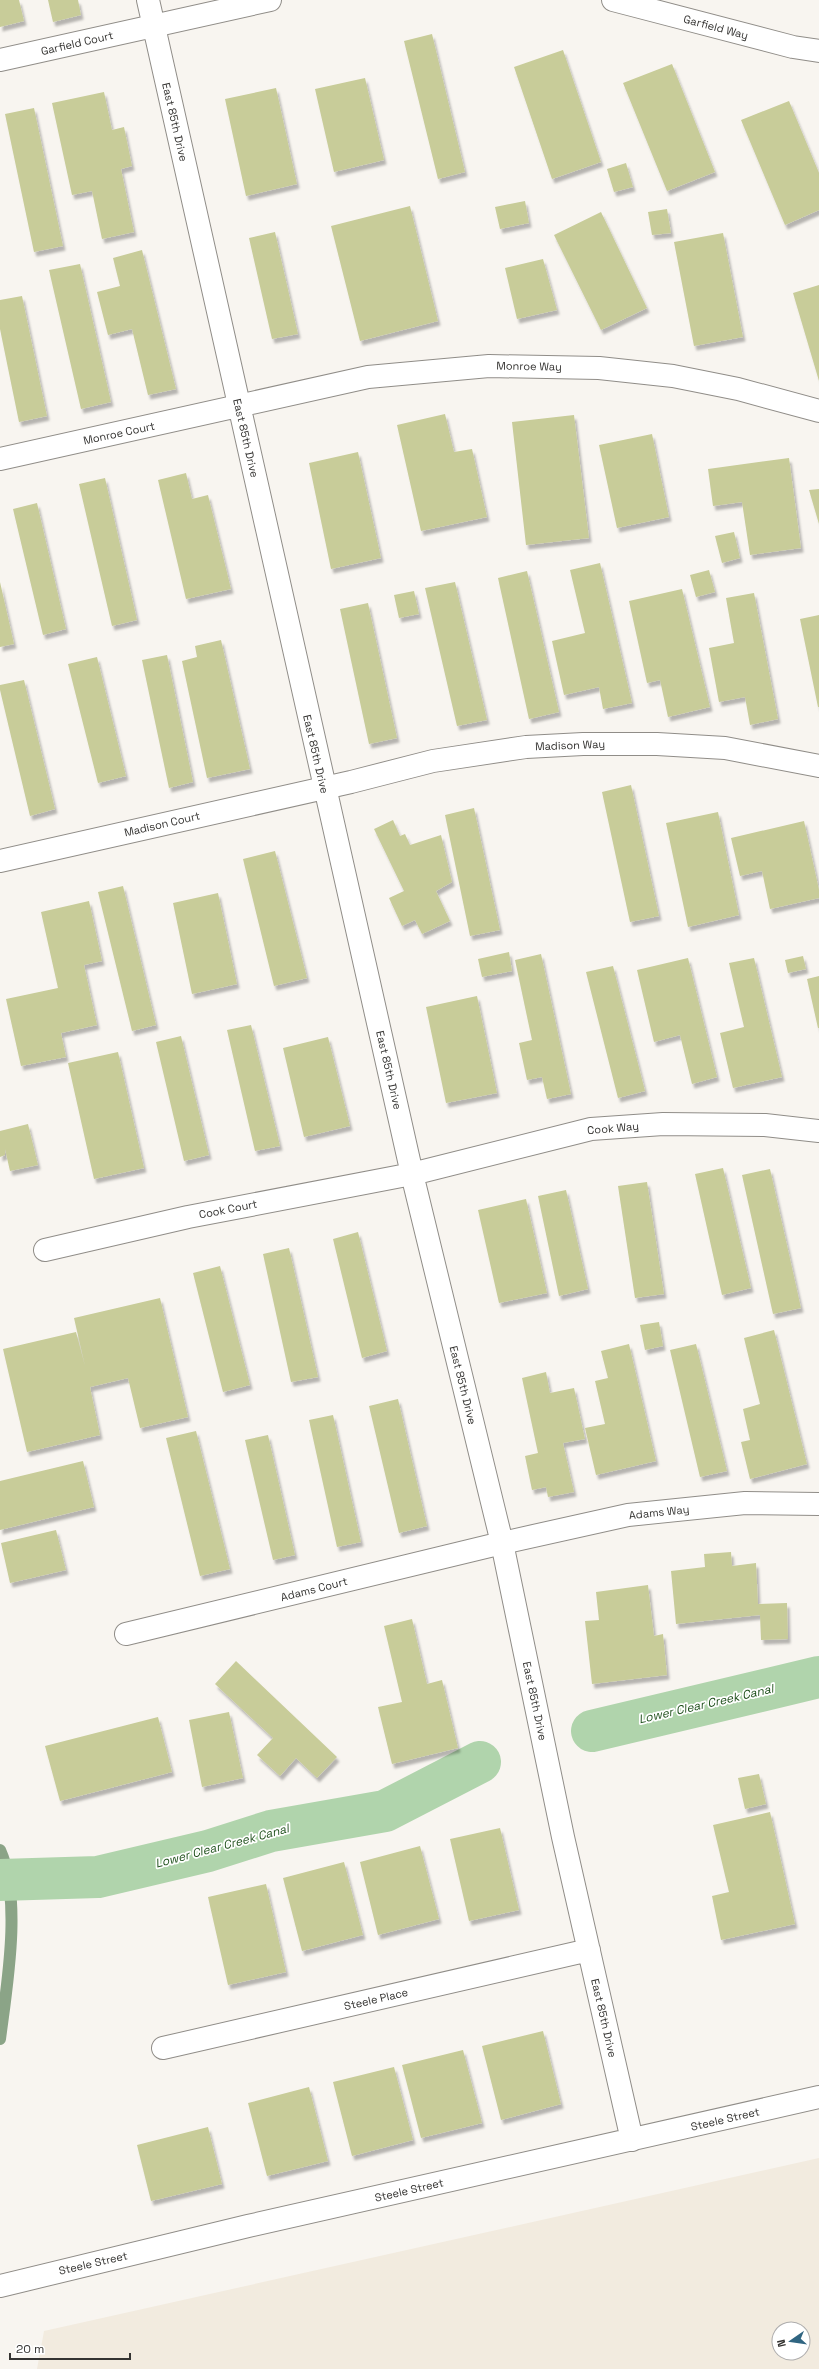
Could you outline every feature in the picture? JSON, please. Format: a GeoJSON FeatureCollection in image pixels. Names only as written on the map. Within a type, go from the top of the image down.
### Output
{"type":"FeatureCollection","features":[{"type":"Feature","properties":{"kind":"street","name":"East 85th Drive"},"geometry":{"type":"LineString","coordinates":[[148,0],[412,1174],[502,1543],[589,1950],[632,2140]]}},
{"type":"Feature","properties":{"kind":"street"},"geometry":{"type":"LineString","coordinates":[[153,25],[270,0]]}},
{"type":"Feature","properties":{"kind":"street","name":"Garfield Way"},"geometry":{"type":"LineString","coordinates":[[613,0],[793,47],[819,51]]}},
{"type":"Feature","properties":{"kind":"street","name":"Garfield Court"},"geometry":{"type":"LineString","coordinates":[[0,60],[153,25]]}},
{"type":"Feature","properties":{"kind":"street","name":"Monroe Way"},"geometry":{"type":"LineString","coordinates":[[239,407],[368,377],[489,366],[599,368],[673,376],[738,389],[819,411]]}},
{"type":"Feature","properties":{"kind":"street","name":"Monroe Court"},"geometry":{"type":"LineString","coordinates":[[0,459],[239,407]]}},
{"type":"Feature","properties":{"kind":"street","name":"Madison Way"},"geometry":{"type":"LineString","coordinates":[[324,788],[433,760],[526,747],[583,744],[657,744],[726,748],[819,766]]}},
{"type":"Feature","properties":{"kind":"street","name":"Madison Court"},"geometry":{"type":"LineString","coordinates":[[0,861],[324,788]]}},
{"type":"Feature","properties":{"kind":"street","name":"Cook Way"},"geometry":{"type":"LineString","coordinates":[[412,1174],[591,1129],[663,1124],[757,1125],[819,1131]]}},
{"type":"Feature","properties":{"kind":"street","name":"Cook Court"},"geometry":{"type":"LineString","coordinates":[[45,1250],[188,1217],[412,1174]]}},
{"type":"Feature","properties":{"kind":"street","name":"Adams Way"},"geometry":{"type":"LineString","coordinates":[[502,1543],[628,1515],[745,1503],[819,1504]]}},
{"type":"Feature","properties":{"kind":"street","name":"Adams Court"},"geometry":{"type":"LineString","coordinates":[[126,1634],[502,1543]]}},
{"type":"Feature","properties":{"kind":"street","name":"Steele Place"},"geometry":{"type":"LineString","coordinates":[[163,2048],[589,1950]]}},
{"type":"Feature","properties":{"kind":"street","name":"Steele Street"},"geometry":{"type":"LineString","coordinates":[[0,2286],[256,2224],[819,2097]]}},
{"type":"Feature","properties":{"kind":"shaded area"},"geometry":{"type":"Polygon","coordinates":[[[819,2158],[819,2369],[37,2369],[44,2331],[819,2158]]]}},
{"type":"Feature","properties":{"kind":"building"},"geometry":{"type":"Polygon","coordinates":[[[0,0],[19,0],[24,21],[0,27],[0,0]]]}},
{"type":"Feature","properties":{"kind":"building"},"geometry":{"type":"Polygon","coordinates":[[[48,0],[78,0],[81,15],[53,22],[48,0]]]}},
{"type":"Feature","properties":{"kind":"building"},"geometry":{"type":"Polygon","coordinates":[[[432,34],[465,172],[438,179],[404,41],[432,34]]]}},
{"type":"Feature","properties":{"kind":"building"},"geometry":{"type":"Polygon","coordinates":[[[563,50],[601,162],[552,179],[514,67],[563,50]]]}},
{"type":"Feature","properties":{"kind":"building"},"geometry":{"type":"Polygon","coordinates":[[[672,64],[715,172],[667,191],[623,83],[672,64]]]}},
{"type":"Feature","properties":{"kind":"building"},"geometry":{"type":"Polygon","coordinates":[[[365,78],[384,160],[334,172],[315,89],[365,78]]]}},
{"type":"Feature","properties":{"kind":"building"},"geometry":{"type":"Polygon","coordinates":[[[276,88],[297,184],[246,196],[225,99],[276,88]]]}},
{"type":"Feature","properties":{"kind":"building"},"geometry":{"type":"Polygon","coordinates":[[[104,92],[112,130],[124,127],[132,166],[121,169],[134,232],[102,239],[92,191],[72,195],[52,103],[104,92]]]}},
{"type":"Feature","properties":{"kind":"building"},"geometry":{"type":"Polygon","coordinates":[[[789,101],[819,173],[819,210],[785,225],[741,120],[789,101]]]}},
{"type":"Feature","properties":{"kind":"building"},"geometry":{"type":"Polygon","coordinates":[[[34,108],[63,246],[34,252],[5,114],[34,108]]]}},
{"type":"Feature","properties":{"kind":"building"},"geometry":{"type":"Polygon","coordinates":[[[626,163],[633,187],[614,192],[607,169],[626,163]]]}},
{"type":"Feature","properties":{"kind":"building"},"geometry":{"type":"Polygon","coordinates":[[[525,201],[529,223],[500,229],[495,207],[525,201]]]}},
{"type":"Feature","properties":{"kind":"building"},"geometry":{"type":"Polygon","coordinates":[[[410,206],[438,321],[360,341],[331,226],[410,206]]]}},
{"type":"Feature","properties":{"kind":"building"},"geometry":{"type":"Polygon","coordinates":[[[667,209],[671,233],[652,235],[648,212],[667,209]]]}},
{"type":"Feature","properties":{"kind":"building"},"geometry":{"type":"Polygon","coordinates":[[[601,212],[647,308],[601,330],[554,235],[601,212]]]}},
{"type":"Feature","properties":{"kind":"building"},"geometry":{"type":"Polygon","coordinates":[[[275,232],[298,334],[272,339],[249,238],[275,232]]]}},
{"type":"Feature","properties":{"kind":"building"},"geometry":{"type":"Polygon","coordinates":[[[723,233],[743,337],[694,346],[674,242],[723,233]]]}},
{"type":"Feature","properties":{"kind":"building"},"geometry":{"type":"Polygon","coordinates":[[[142,250],[176,389],[148,395],[132,329],[108,335],[97,292],[120,286],[113,258],[142,250]]]}},
{"type":"Feature","properties":{"kind":"building"},"geometry":{"type":"Polygon","coordinates":[[[543,259],[557,310],[517,319],[505,268],[543,259]]]}},
{"type":"Feature","properties":{"kind":"building"},"geometry":{"type":"Polygon","coordinates":[[[80,264],[111,402],[81,409],[49,270],[80,264]]]}},
{"type":"Feature","properties":{"kind":"building"},"geometry":{"type":"Polygon","coordinates":[[[819,285],[819,381],[793,293],[819,285]]]}},
{"type":"Feature","properties":{"kind":"building"},"geometry":{"type":"Polygon","coordinates":[[[22,296],[47,416],[19,422],[0,329],[0,300],[22,296]]]}},
{"type":"Feature","properties":{"kind":"building"},"geometry":{"type":"Polygon","coordinates":[[[445,414],[454,452],[472,449],[487,517],[421,531],[397,425],[445,414]]]}},
{"type":"Feature","properties":{"kind":"building"},"geometry":{"type":"Polygon","coordinates":[[[574,415],[589,538],[526,545],[512,422],[574,415]]]}},
{"type":"Feature","properties":{"kind":"building"},"geometry":{"type":"Polygon","coordinates":[[[652,434],[669,517],[617,528],[599,445],[652,434]]]}},
{"type":"Feature","properties":{"kind":"building"},"geometry":{"type":"Polygon","coordinates":[[[358,452],[381,558],[331,569],[309,463],[358,452]]]}},
{"type":"Feature","properties":{"kind":"building"},"geometry":{"type":"Polygon","coordinates":[[[789,458],[801,548],[750,555],[742,502],[713,506],[708,469],[789,458]]]}},
{"type":"Feature","properties":{"kind":"building"},"geometry":{"type":"Polygon","coordinates":[[[186,473],[192,499],[208,495],[231,589],[186,599],[158,480],[186,473]]]}},
{"type":"Feature","properties":{"kind":"building"},"geometry":{"type":"Polygon","coordinates":[[[105,478],[137,620],[112,626],[79,484],[105,478]]]}},
{"type":"Feature","properties":{"kind":"building"},"geometry":{"type":"Polygon","coordinates":[[[819,489],[819,524],[809,490],[819,489]]]}},
{"type":"Feature","properties":{"kind":"building"},"geometry":{"type":"Polygon","coordinates":[[[37,503],[66,629],[43,635],[13,509],[37,503]]]}},
{"type":"Feature","properties":{"kind":"building"},"geometry":{"type":"Polygon","coordinates":[[[734,532],[740,558],[722,563],[715,536],[734,532]]]}},
{"type":"Feature","properties":{"kind":"building"},"geometry":{"type":"Polygon","coordinates":[[[600,563],[632,703],[603,709],[599,687],[564,695],[552,641],[585,633],[570,570],[600,563]]]}},
{"type":"Feature","properties":{"kind":"building"},"geometry":{"type":"Polygon","coordinates":[[[709,570],[715,592],[696,597],[690,575],[709,570]]]}},
{"type":"Feature","properties":{"kind":"building"},"geometry":{"type":"Polygon","coordinates":[[[527,571],[559,712],[529,719],[498,578],[527,571]]]}},
{"type":"Feature","properties":{"kind":"building"},"geometry":{"type":"Polygon","coordinates":[[[0,582],[14,644],[0,647],[0,582]]]}},
{"type":"Feature","properties":{"kind":"building"},"geometry":{"type":"Polygon","coordinates":[[[455,582],[487,720],[457,726],[425,588],[455,582]]]}},
{"type":"Feature","properties":{"kind":"building"},"geometry":{"type":"Polygon","coordinates":[[[682,589],[710,707],[668,717],[660,680],[647,683],[629,601],[682,589]]]}},
{"type":"Feature","properties":{"kind":"building"},"geometry":{"type":"Polygon","coordinates":[[[414,591],[419,614],[399,618],[394,595],[414,591]]]}},
{"type":"Feature","properties":{"kind":"building"},"geometry":{"type":"Polygon","coordinates":[[[754,593],[778,719],[750,725],[745,697],[719,702],[709,648],[734,643],[726,598],[754,593]]]}},
{"type":"Feature","properties":{"kind":"building"},"geometry":{"type":"Polygon","coordinates":[[[368,603],[397,738],[369,744],[340,609],[368,603]]]}},
{"type":"Feature","properties":{"kind":"building"},"geometry":{"type":"Polygon","coordinates":[[[819,615],[819,707],[818,707],[800,619],[819,615]]]}},
{"type":"Feature","properties":{"kind":"building"},"geometry":{"type":"Polygon","coordinates":[[[221,640],[250,769],[207,778],[182,661],[197,657],[195,646],[221,640]]]}},
{"type":"Feature","properties":{"kind":"building"},"geometry":{"type":"Polygon","coordinates":[[[167,655],[193,782],[169,788],[142,660],[167,655]]]}},
{"type":"Feature","properties":{"kind":"building"},"geometry":{"type":"Polygon","coordinates":[[[97,657],[126,776],[98,783],[68,664],[97,657]]]}},
{"type":"Feature","properties":{"kind":"building"},"geometry":{"type":"Polygon","coordinates":[[[24,680],[55,809],[30,816],[0,690],[0,685],[24,680]]]}},
{"type":"Feature","properties":{"kind":"building"},"geometry":{"type":"Polygon","coordinates":[[[631,785],[659,916],[630,922],[602,792],[631,785]]]}},
{"type":"Feature","properties":{"kind":"building"},"geometry":{"type":"Polygon","coordinates":[[[474,808],[500,930],[470,936],[445,815],[474,808]]]}},
{"type":"Feature","properties":{"kind":"building"},"geometry":{"type":"Polygon","coordinates":[[[718,812],[739,915],[688,927],[666,823],[718,812]]]}},
{"type":"Feature","properties":{"kind":"building"},"geometry":{"type":"Polygon","coordinates":[[[393,820],[400,836],[405,834],[410,845],[441,835],[452,882],[436,891],[450,921],[422,934],[415,920],[402,926],[389,898],[404,891],[374,829],[393,820]]]}},
{"type":"Feature","properties":{"kind":"building"},"geometry":{"type":"Polygon","coordinates":[[[804,821],[819,890],[819,898],[770,909],[762,871],[740,876],[731,838],[804,821]]]}},
{"type":"Feature","properties":{"kind":"building"},"geometry":{"type":"Polygon","coordinates":[[[275,851],[307,978],[274,986],[243,859],[275,851]]]}},
{"type":"Feature","properties":{"kind":"building"},"geometry":{"type":"Polygon","coordinates":[[[123,886],[156,1025],[132,1031],[98,892],[123,886]]]}},
{"type":"Feature","properties":{"kind":"building"},"geometry":{"type":"Polygon","coordinates":[[[218,893],[237,984],[192,994],[173,903],[218,893]]]}},
{"type":"Feature","properties":{"kind":"building"},"geometry":{"type":"Polygon","coordinates":[[[89,901],[102,961],[84,965],[97,1025],[61,1033],[66,1057],[21,1066],[6,999],[58,988],[41,912],[89,901]]]}},
{"type":"Feature","properties":{"kind":"building"},"geometry":{"type":"Polygon","coordinates":[[[509,952],[512,971],[482,977],[478,959],[509,952]]]}},
{"type":"Feature","properties":{"kind":"building"},"geometry":{"type":"Polygon","coordinates":[[[541,954],[571,1094],[547,1099],[542,1077],[527,1080],[519,1043],[532,1040],[515,960],[541,954]]]}},
{"type":"Feature","properties":{"kind":"building"},"geometry":{"type":"Polygon","coordinates":[[[803,956],[806,969],[788,973],[785,960],[803,956]]]}},
{"type":"Feature","properties":{"kind":"building"},"geometry":{"type":"Polygon","coordinates":[[[688,958],[717,1077],[692,1084],[680,1035],[654,1042],[637,970],[688,958]]]}},
{"type":"Feature","properties":{"kind":"building"},"geometry":{"type":"Polygon","coordinates":[[[754,958],[782,1077],[733,1088],[720,1033],[744,1027],[729,963],[754,958]]]}},
{"type":"Feature","properties":{"kind":"building"},"geometry":{"type":"Polygon","coordinates":[[[613,966],[645,1091],[618,1098],[586,972],[613,966]]]}},
{"type":"Feature","properties":{"kind":"building"},"geometry":{"type":"Polygon","coordinates":[[[819,976],[819,1028],[818,1028],[807,979],[819,976]]]}},
{"type":"Feature","properties":{"kind":"building"},"geometry":{"type":"Polygon","coordinates":[[[477,996],[497,1093],[446,1103],[426,1007],[477,996]]]}},
{"type":"Feature","properties":{"kind":"building"},"geometry":{"type":"Polygon","coordinates":[[[251,1025],[280,1146],[255,1151],[227,1030],[251,1025]]]}},
{"type":"Feature","properties":{"kind":"building"},"geometry":{"type":"Polygon","coordinates":[[[181,1036],[209,1155],[184,1161],[156,1042],[181,1036]]]}},
{"type":"Feature","properties":{"kind":"building"},"geometry":{"type":"Polygon","coordinates":[[[328,1037],[350,1126],[304,1137],[283,1048],[328,1037]]]}},
{"type":"Feature","properties":{"kind":"building"},"geometry":{"type":"Polygon","coordinates":[[[118,1052],[144,1168],[94,1179],[68,1063],[118,1052]]]}},
{"type":"Feature","properties":{"kind":"building"},"geometry":{"type":"Polygon","coordinates":[[[28,1124],[38,1165],[10,1171],[5,1149],[5,1155],[0,1157],[0,1131],[28,1124]]]}},
{"type":"Feature","properties":{"kind":"building"},"geometry":{"type":"Polygon","coordinates":[[[723,1168],[751,1288],[722,1295],[695,1174],[723,1168]]]}},
{"type":"Feature","properties":{"kind":"building"},"geometry":{"type":"Polygon","coordinates":[[[770,1169],[801,1308],[773,1314],[742,1175],[770,1169]]]}},
{"type":"Feature","properties":{"kind":"building"},"geometry":{"type":"Polygon","coordinates":[[[647,1182],[664,1294],[635,1298],[618,1186],[647,1182]]]}},
{"type":"Feature","properties":{"kind":"building"},"geometry":{"type":"Polygon","coordinates":[[[566,1190],[588,1289],[559,1296],[538,1196],[566,1190]]]}},
{"type":"Feature","properties":{"kind":"building"},"geometry":{"type":"Polygon","coordinates":[[[526,1199],[547,1293],[499,1303],[478,1210],[526,1199]]]}},
{"type":"Feature","properties":{"kind":"building"},"geometry":{"type":"Polygon","coordinates":[[[358,1232],[387,1351],[362,1358],[333,1239],[358,1232]]]}},
{"type":"Feature","properties":{"kind":"building"},"geometry":{"type":"Polygon","coordinates":[[[289,1248],[318,1377],[291,1382],[263,1254],[289,1248]]]}},
{"type":"Feature","properties":{"kind":"building"},"geometry":{"type":"Polygon","coordinates":[[[220,1266],[250,1385],[223,1392],[193,1273],[220,1266]]]}},
{"type":"Feature","properties":{"kind":"building"},"geometry":{"type":"Polygon","coordinates":[[[160,1298],[188,1417],[140,1428],[128,1378],[90,1387],[100,1435],[27,1452],[3,1349],[76,1332],[85,1366],[74,1318],[160,1298]]]}},
{"type":"Feature","properties":{"kind":"building"},"geometry":{"type":"Polygon","coordinates":[[[659,1322],[663,1346],[645,1350],[640,1325],[659,1322]]]}},
{"type":"Feature","properties":{"kind":"building"},"geometry":{"type":"Polygon","coordinates":[[[774,1330],[807,1464],[750,1479],[741,1442],[750,1440],[743,1409],[760,1404],[744,1338],[774,1330]]]}},
{"type":"Feature","properties":{"kind":"building"},"geometry":{"type":"Polygon","coordinates":[[[629,1344],[656,1461],[596,1475],[585,1428],[605,1424],[595,1381],[608,1378],[601,1351],[629,1344]]]}},
{"type":"Feature","properties":{"kind":"building"},"geometry":{"type":"Polygon","coordinates":[[[696,1344],[727,1471],[700,1477],[670,1350],[696,1344]]]}},
{"type":"Feature","properties":{"kind":"building"},"geometry":{"type":"Polygon","coordinates":[[[546,1372],[550,1393],[574,1388],[585,1439],[563,1443],[574,1492],[548,1497],[546,1487],[532,1490],[525,1456],[538,1453],[522,1378],[546,1372]]]}},
{"type":"Feature","properties":{"kind":"building"},"geometry":{"type":"Polygon","coordinates":[[[398,1399],[427,1526],[399,1533],[369,1406],[398,1399]]]}},
{"type":"Feature","properties":{"kind":"building"},"geometry":{"type":"Polygon","coordinates":[[[333,1415],[361,1542],[337,1547],[309,1420],[333,1415]]]}},
{"type":"Feature","properties":{"kind":"building"},"geometry":{"type":"Polygon","coordinates":[[[196,1431],[230,1569],[200,1576],[166,1438],[196,1431]]]}},
{"type":"Feature","properties":{"kind":"building"},"geometry":{"type":"Polygon","coordinates":[[[268,1435],[295,1555],[273,1560],[245,1440],[268,1435]]]}},
{"type":"Feature","properties":{"kind":"building"},"geometry":{"type":"Polygon","coordinates":[[[83,1461],[94,1507],[0,1530],[0,1481],[83,1461]]]}},
{"type":"Feature","properties":{"kind":"building"},"geometry":{"type":"Polygon","coordinates":[[[56,1530],[66,1570],[10,1583],[1,1543],[56,1530]]]}},
{"type":"Feature","properties":{"kind":"building"},"geometry":{"type":"Polygon","coordinates":[[[731,1552],[732,1566],[756,1563],[758,1604],[787,1603],[788,1639],[761,1640],[760,1615],[676,1624],[671,1571],[705,1567],[704,1554],[731,1552]]]}},
{"type":"Feature","properties":{"kind":"building"},"geometry":{"type":"Polygon","coordinates":[[[648,1585],[654,1636],[663,1634],[667,1675],[592,1684],[585,1621],[599,1620],[596,1592],[648,1585]]]}},
{"type":"Feature","properties":{"kind":"building"},"geometry":{"type":"Polygon","coordinates":[[[412,1619],[427,1684],[442,1680],[458,1748],[392,1764],[378,1707],[402,1702],[384,1626],[412,1619]]]}},
{"type":"Feature","properties":{"kind":"building"},"geometry":{"type":"Polygon","coordinates":[[[236,1661],[337,1757],[317,1778],[296,1758],[280,1776],[257,1755],[273,1738],[215,1684],[236,1661]]]}},
{"type":"Feature","properties":{"kind":"building"},"geometry":{"type":"Polygon","coordinates":[[[229,1712],[243,1778],[202,1787],[189,1720],[229,1712]]]}},
{"type":"Feature","properties":{"kind":"building"},"geometry":{"type":"Polygon","coordinates":[[[158,1717],[172,1772],[60,1801],[45,1746],[158,1717]]]}},
{"type":"Feature","properties":{"kind":"building"},"geometry":{"type":"Polygon","coordinates":[[[759,1774],[766,1804],[745,1809],[738,1778],[759,1774]]]}},
{"type":"Feature","properties":{"kind":"building"},"geometry":{"type":"Polygon","coordinates":[[[770,1812],[795,1924],[721,1940],[712,1896],[729,1892],[713,1825],[770,1812]]]}},
{"type":"Feature","properties":{"kind":"building"},"geometry":{"type":"Polygon","coordinates":[[[500,1828],[519,1910],[469,1921],[450,1839],[500,1828]]]}},
{"type":"Feature","properties":{"kind":"building"},"geometry":{"type":"Polygon","coordinates":[[[420,1846],[439,1919],[378,1935],[360,1862],[420,1846]]]}},
{"type":"Feature","properties":{"kind":"building"},"geometry":{"type":"Polygon","coordinates":[[[344,1862],[363,1935],[302,1951],[283,1878],[344,1862]]]}},
{"type":"Feature","properties":{"kind":"building"},"geometry":{"type":"Polygon","coordinates":[[[266,1884],[286,1972],[228,1985],[208,1897],[266,1884]]]}},
{"type":"Feature","properties":{"kind":"building"},"geometry":{"type":"Polygon","coordinates":[[[543,2031],[561,2104],[501,2120],[482,2046],[543,2031]]]}},
{"type":"Feature","properties":{"kind":"building"},"geometry":{"type":"Polygon","coordinates":[[[463,2050],[482,2123],[421,2138],[402,2065],[463,2050]]]}},
{"type":"Feature","properties":{"kind":"building"},"geometry":{"type":"Polygon","coordinates":[[[394,2067],[413,2140],[352,2156],[333,2082],[394,2067]]]}},
{"type":"Feature","properties":{"kind":"building"},"geometry":{"type":"Polygon","coordinates":[[[309,2087],[328,2161],[267,2176],[248,2103],[309,2087]]]}},
{"type":"Feature","properties":{"kind":"building"},"geometry":{"type":"Polygon","coordinates":[[[208,2127],[222,2184],[151,2201],[137,2145],[208,2127]]]}},
{"type":"Feature","properties":{"kind":"waterway","name":"Lower Clear Creek Canal"},"geometry":{"type":"LineString","coordinates":[[592,1731],[819,1677]]}},
{"type":"Feature","properties":{"kind":"waterway","name":"Lower Clear Creek Canal"},"geometry":{"type":"LineString","coordinates":[[0,1880],[98,1877],[208,1851],[271,1831],[385,1811],[480,1762]]}},
{"type":"Feature","properties":{"kind":"waterway"},"geometry":{"type":"LineString","coordinates":[[0,1850],[7,1870],[12,1917],[9,1968],[0,2039]]}}]}
